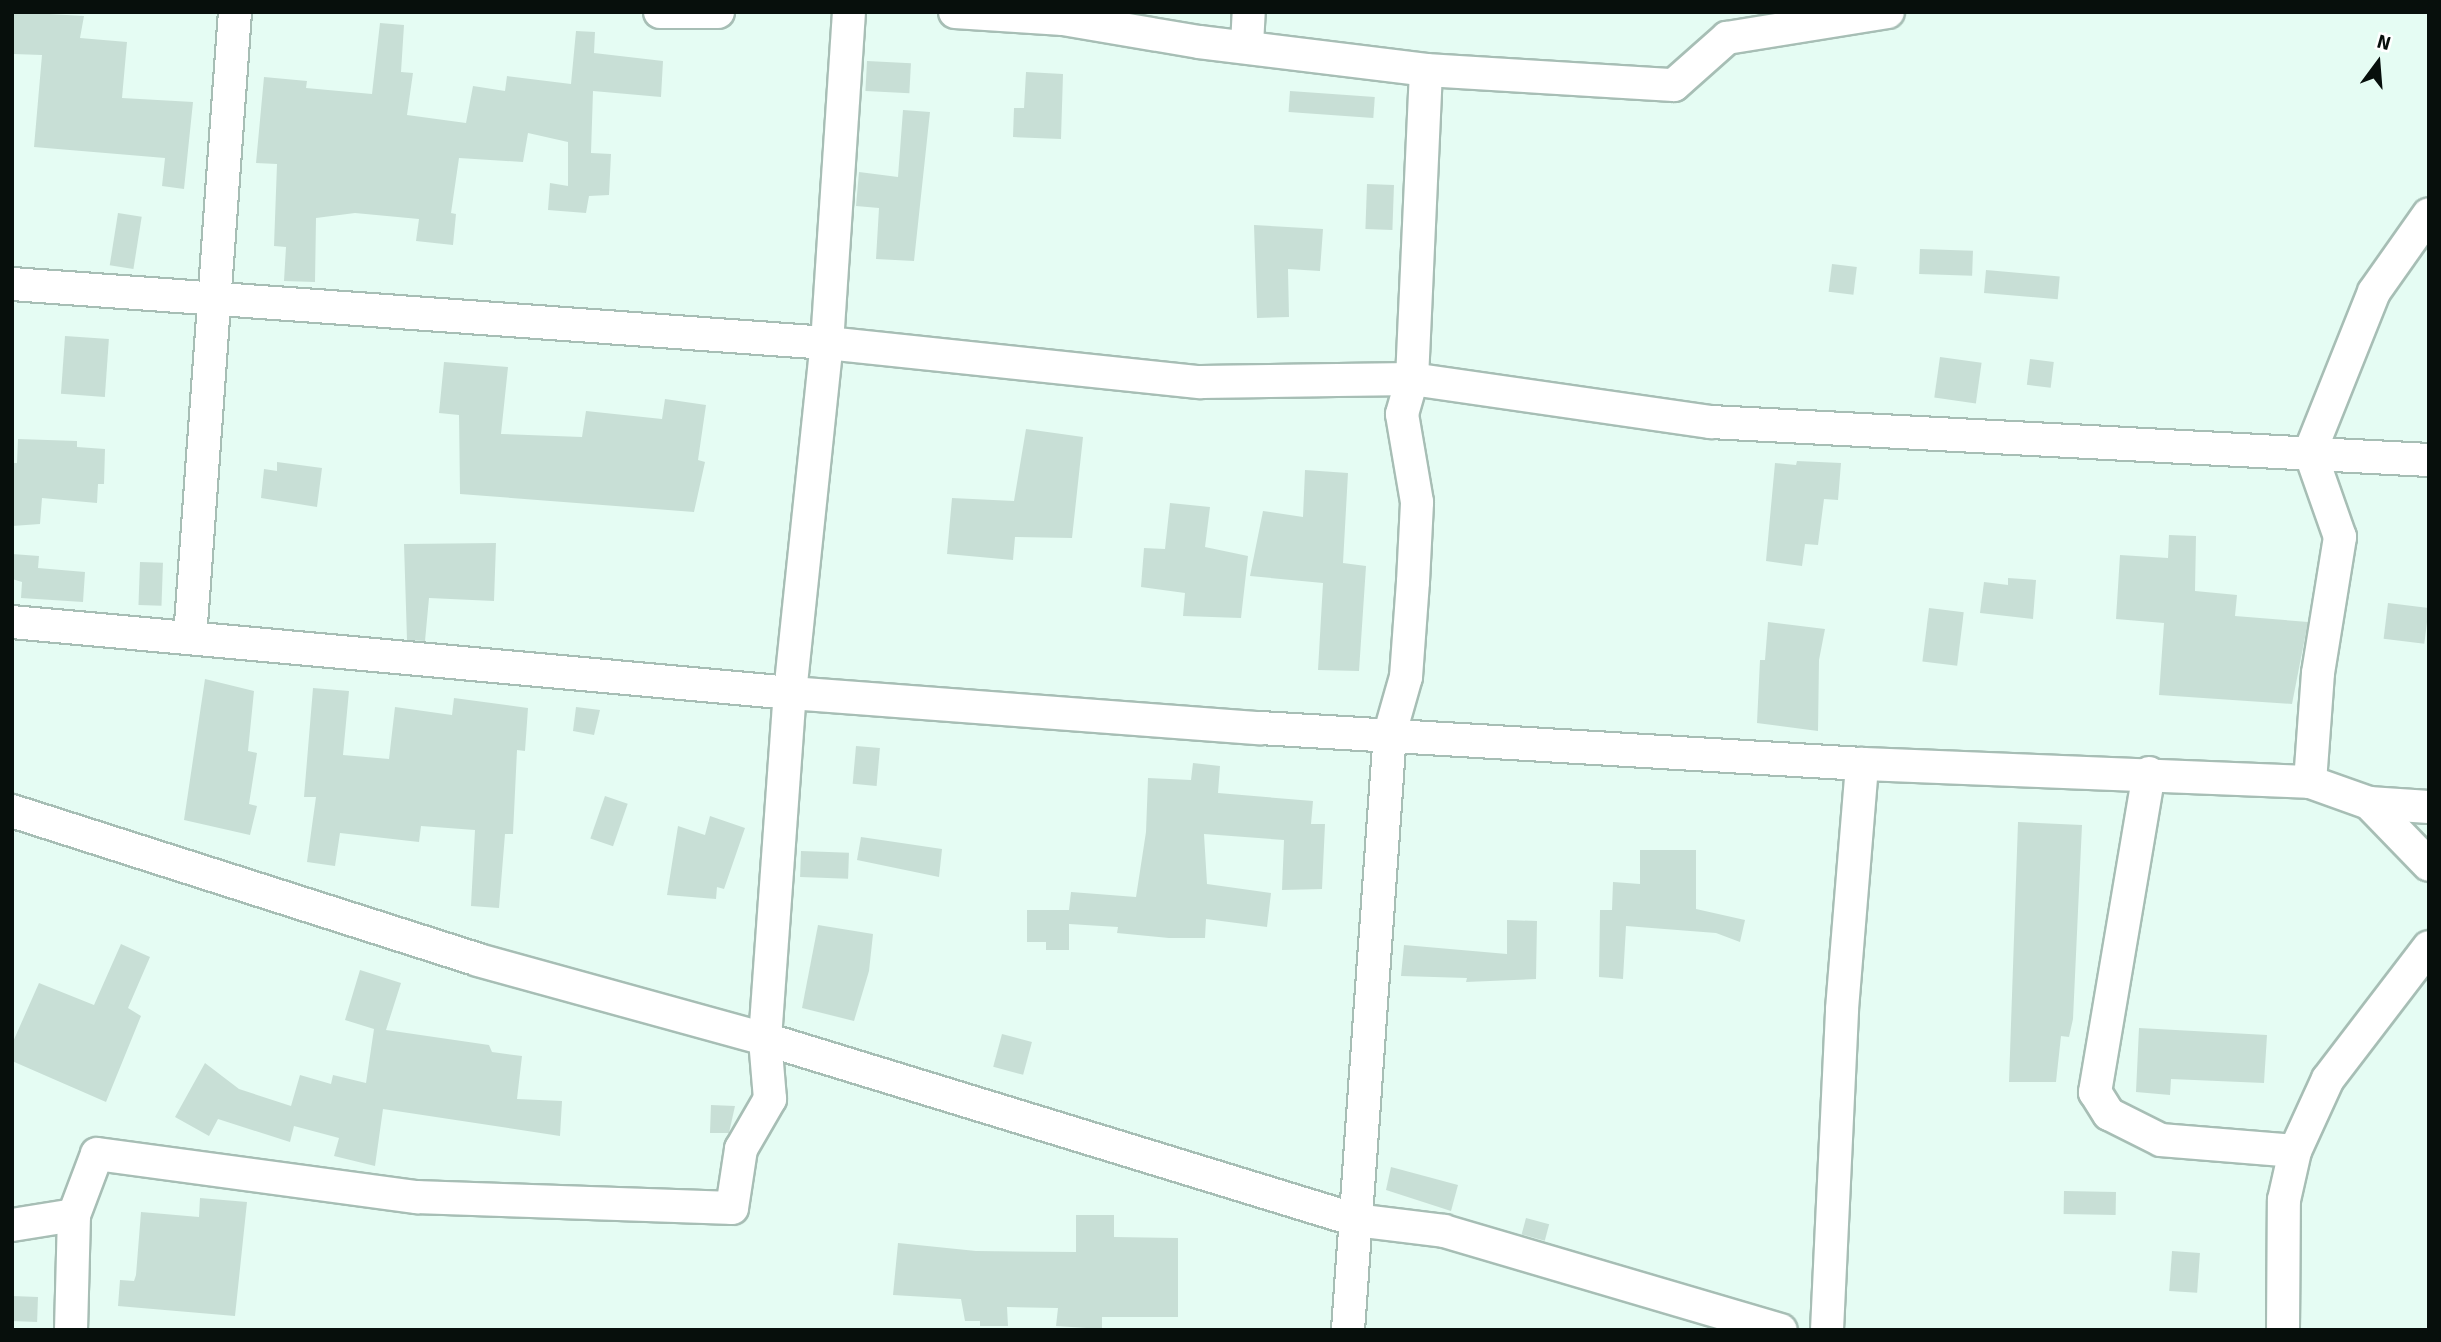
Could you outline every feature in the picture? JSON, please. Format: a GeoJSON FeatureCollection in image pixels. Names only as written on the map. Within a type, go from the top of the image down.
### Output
{"type":"FeatureCollection","features":[{"type":"Feature","properties":{"kind":"street"},"geometry":{"type":"LineString","coordinates":[[190,638],[235,12]]}},
{"type":"Feature","properties":{"kind":"street"},"geometry":{"type":"LineString","coordinates":[[660,12],[718,12]]}},
{"type":"Feature","properties":{"kind":"street"},"geometry":{"type":"LineString","coordinates":[[71,1330],[74,1215],[97,1154],[417,1196],[732,1208],[741,1149],[770,1100],[765,1039],[790,693],[827,343],[849,12]]}},
{"type":"Feature","properties":{"kind":"street"},"geometry":{"type":"LineString","coordinates":[[955,12],[1063,19],[1199,42],[1247,45],[1426,69],[1674,85],[1727,38],[1888,12]]}},
{"type":"Feature","properties":{"kind":"street"},"geometry":{"type":"LineString","coordinates":[[1247,45],[1249,12]]}},
{"type":"Feature","properties":{"kind":"street"},"geometry":{"type":"LineString","coordinates":[[1348,1330],[1390,733],[1406,677],[1413,582],[1417,502],[1402,414],[1412,379],[1426,69]]}},
{"type":"Feature","properties":{"kind":"street"},"geometry":{"type":"LineString","coordinates":[[2310,782],[2318,673],[2340,537],[2310,453],[2374,292],[2429,214]]}},
{"type":"Feature","properties":{"kind":"street"},"geometry":{"type":"LineString","coordinates":[[12,284],[827,343],[1200,382],[1412,379],[1711,422],[2429,460]]}},
{"type":"Feature","properties":{"kind":"street"},"geometry":{"type":"LineString","coordinates":[[12,622],[790,693],[1260,728],[1390,733],[1862,764],[2149,773],[2310,782],[2369,803],[2429,807]]}},
{"type":"Feature","properties":{"kind":"street"},"geometry":{"type":"LineString","coordinates":[[1827,1330],[1842,1009],[1862,764]]}},
{"type":"Feature","properties":{"kind":"street"},"geometry":{"type":"LineString","coordinates":[[2149,773],[2095,1092],[2109,1114],[2161,1140],[2295,1151]]}},
{"type":"Feature","properties":{"kind":"street"},"geometry":{"type":"LineString","coordinates":[[2369,803],[2429,865]]}},
{"type":"Feature","properties":{"kind":"street"},"geometry":{"type":"LineString","coordinates":[[12,811],[478,960],[765,1039],[1356,1220],[1444,1231],[1781,1330]]}},
{"type":"Feature","properties":{"kind":"street"},"geometry":{"type":"LineString","coordinates":[[2283,1330],[2284,1200],[2295,1151],[2328,1079],[2429,947]]}},
{"type":"Feature","properties":{"kind":"street"},"geometry":{"type":"LineString","coordinates":[[12,1225],[74,1215]]}},
{"type":"Feature","properties":{"kind":"building"},"geometry":{"type":"Polygon","coordinates":[[[14,12],[84,16],[80,38],[127,42],[122,98],[193,102],[184,189],[162,186],[165,158],[34,147],[42,55],[13,54],[14,12]]]}},
{"type":"Feature","properties":{"kind":"building"},"geometry":{"type":"Polygon","coordinates":[[[380,23],[404,25],[401,72],[413,73],[407,115],[466,123],[473,86],[505,91],[507,76],[571,84],[576,31],[595,32],[594,53],[663,61],[661,97],[593,91],[591,153],[611,154],[609,195],[589,196],[586,213],[548,210],[550,183],[568,186],[568,142],[528,133],[523,162],[459,158],[451,213],[456,214],[453,245],[416,241],[419,219],[355,213],[316,218],[315,282],[284,281],[286,247],[274,246],[277,164],[256,163],[264,77],[307,81],[306,88],[372,94],[380,23]]]}},
{"type":"Feature","properties":{"kind":"building"},"geometry":{"type":"Polygon","coordinates":[[[867,61],[911,63],[909,93],[865,91],[867,61]]]}},
{"type":"Feature","properties":{"kind":"building"},"geometry":{"type":"Polygon","coordinates":[[[1026,72],[1063,74],[1061,139],[1013,137],[1014,108],[1024,108],[1026,72]]]}},
{"type":"Feature","properties":{"kind":"building"},"geometry":{"type":"Polygon","coordinates":[[[1290,91],[1375,97],[1373,118],[1289,112],[1290,91]]]}},
{"type":"Feature","properties":{"kind":"building"},"geometry":{"type":"Polygon","coordinates":[[[903,110],[930,112],[914,261],[876,259],[879,208],[856,206],[859,172],[898,177],[903,110]]]}},
{"type":"Feature","properties":{"kind":"building"},"geometry":{"type":"Polygon","coordinates":[[[1367,184],[1394,185],[1392,230],[1365,229],[1367,184]]]}},
{"type":"Feature","properties":{"kind":"building"},"geometry":{"type":"Polygon","coordinates":[[[118,213],[142,217],[133,269],[110,265],[118,213]]]}},
{"type":"Feature","properties":{"kind":"building"},"geometry":{"type":"Polygon","coordinates":[[[1254,225],[1323,229],[1320,271],[1288,269],[1289,317],[1257,318],[1254,225]]]}},
{"type":"Feature","properties":{"kind":"building"},"geometry":{"type":"Polygon","coordinates":[[[1920,249],[1973,251],[1972,276],[1919,274],[1920,249]]]}},
{"type":"Feature","properties":{"kind":"building"},"geometry":{"type":"Polygon","coordinates":[[[1832,264],[1857,267],[1853,295],[1829,292],[1832,264]]]}},
{"type":"Feature","properties":{"kind":"building"},"geometry":{"type":"Polygon","coordinates":[[[1986,270],[2060,276],[2058,299],[1984,293],[1986,270]]]}},
{"type":"Feature","properties":{"kind":"building"},"geometry":{"type":"Polygon","coordinates":[[[65,336],[109,339],[105,397],[61,394],[65,336]]]}},
{"type":"Feature","properties":{"kind":"building"},"geometry":{"type":"Polygon","coordinates":[[[1940,357],[1982,363],[1976,403],[1934,398],[1940,357]]]}},
{"type":"Feature","properties":{"kind":"building"},"geometry":{"type":"Polygon","coordinates":[[[2030,359],[2054,362],[2051,388],[2027,385],[2030,359]]]}},
{"type":"Feature","properties":{"kind":"building"},"geometry":{"type":"Polygon","coordinates":[[[444,362],[508,367],[501,434],[582,437],[586,411],[662,419],[665,399],[706,405],[698,460],[705,462],[694,512],[460,494],[459,415],[439,413],[444,362]]]}},
{"type":"Feature","properties":{"kind":"building"},"geometry":{"type":"Polygon","coordinates":[[[1026,429],[1083,437],[1072,538],[1015,537],[1013,560],[947,554],[952,498],[1014,501],[1026,429]]]}},
{"type":"Feature","properties":{"kind":"building"},"geometry":{"type":"Polygon","coordinates":[[[18,439],[77,441],[77,447],[105,449],[104,484],[98,484],[97,503],[42,498],[40,524],[12,526],[12,463],[17,463],[18,439]]]}},
{"type":"Feature","properties":{"kind":"building"},"geometry":{"type":"Polygon","coordinates":[[[1797,461],[1841,463],[1838,500],[1824,499],[1818,545],[1805,544],[1802,566],[1766,561],[1775,463],[1796,465],[1797,461]]]}},
{"type":"Feature","properties":{"kind":"building"},"geometry":{"type":"Polygon","coordinates":[[[277,462],[322,468],[317,507],[261,498],[264,469],[277,471],[277,462]]]}},
{"type":"Feature","properties":{"kind":"building"},"geometry":{"type":"Polygon","coordinates":[[[1305,470],[1348,473],[1343,563],[1366,566],[1359,671],[1318,670],[1323,583],[1250,576],[1263,511],[1303,517],[1305,470]]]}},
{"type":"Feature","properties":{"kind":"building"},"geometry":{"type":"Polygon","coordinates":[[[1170,503],[1210,507],[1205,547],[1248,556],[1241,618],[1183,616],[1185,593],[1141,587],[1144,548],[1165,549],[1170,503]]]}},
{"type":"Feature","properties":{"kind":"building"},"geometry":{"type":"Polygon","coordinates":[[[2169,535],[2196,536],[2195,591],[2237,595],[2235,616],[2308,622],[2292,704],[2159,695],[2164,623],[2116,619],[2120,555],[2168,558],[2169,535]]]}},
{"type":"Feature","properties":{"kind":"building"},"geometry":{"type":"Polygon","coordinates":[[[496,543],[494,601],[429,598],[425,641],[407,640],[404,544],[496,543]]]}},
{"type":"Feature","properties":{"kind":"building"},"geometry":{"type":"Polygon","coordinates":[[[12,554],[39,556],[38,568],[85,572],[83,602],[21,598],[22,582],[12,579],[12,554]]]}},
{"type":"Feature","properties":{"kind":"building"},"geometry":{"type":"Polygon","coordinates":[[[140,562],[163,563],[161,606],[138,605],[140,562]]]}},
{"type":"Feature","properties":{"kind":"building"},"geometry":{"type":"Polygon","coordinates":[[[2008,578],[2036,580],[2033,619],[1980,613],[1984,582],[2008,585],[2008,578]]]}},
{"type":"Feature","properties":{"kind":"building"},"geometry":{"type":"Polygon","coordinates":[[[2388,603],[2429,608],[2424,644],[2384,639],[2388,603]]]}},
{"type":"Feature","properties":{"kind":"building"},"geometry":{"type":"Polygon","coordinates":[[[1929,608],[1964,612],[1957,666],[1922,662],[1929,608]]]}},
{"type":"Feature","properties":{"kind":"building"},"geometry":{"type":"Polygon","coordinates":[[[1768,622],[1825,629],[1819,660],[1818,731],[1757,723],[1760,660],[1765,660],[1768,622]]]}},
{"type":"Feature","properties":{"kind":"building"},"geometry":{"type":"Polygon","coordinates":[[[205,679],[254,691],[248,751],[257,753],[249,804],[257,806],[250,835],[184,820],[205,679]]]}},
{"type":"Feature","properties":{"kind":"building"},"geometry":{"type":"Polygon","coordinates":[[[313,688],[349,691],[343,755],[389,759],[395,707],[452,715],[454,698],[528,708],[525,751],[517,750],[513,834],[505,834],[499,908],[471,906],[475,830],[421,826],[419,842],[340,833],[335,866],[307,862],[316,797],[304,797],[313,688]]]}},
{"type":"Feature","properties":{"kind":"building"},"geometry":{"type":"Polygon","coordinates":[[[576,707],[600,710],[594,735],[573,731],[576,707]]]}},
{"type":"Feature","properties":{"kind":"building"},"geometry":{"type":"Polygon","coordinates":[[[856,746],[880,748],[877,786],[853,784],[856,746]]]}},
{"type":"Feature","properties":{"kind":"building"},"geometry":{"type":"Polygon","coordinates":[[[1193,763],[1220,766],[1218,793],[1313,801],[1311,824],[1325,824],[1322,889],[1282,890],[1284,840],[1204,834],[1207,884],[1271,893],[1267,927],[1206,919],[1205,938],[1169,938],[1117,933],[1118,927],[1069,924],[1069,950],[1046,950],[1046,942],[1027,942],[1027,910],[1069,910],[1071,892],[1136,897],[1146,832],[1148,778],[1191,780],[1193,763]]]}},
{"type":"Feature","properties":{"kind":"building"},"geometry":{"type":"Polygon","coordinates":[[[605,796],[628,804],[613,846],[590,839],[605,796]]]}},
{"type":"Feature","properties":{"kind":"building"},"geometry":{"type":"Polygon","coordinates":[[[710,816],[745,828],[724,889],[717,887],[716,899],[667,895],[678,826],[705,835],[710,816]]]}},
{"type":"Feature","properties":{"kind":"building"},"geometry":{"type":"Polygon","coordinates":[[[2018,822],[2082,825],[2073,1019],[2069,1037],[2061,1036],[2056,1082],[2009,1082],[2018,822]]]}},
{"type":"Feature","properties":{"kind":"building"},"geometry":{"type":"Polygon","coordinates":[[[861,837],[942,849],[939,877],[857,860],[861,837]]]}},
{"type":"Feature","properties":{"kind":"building"},"geometry":{"type":"Polygon","coordinates":[[[1640,850],[1696,850],[1696,909],[1745,920],[1740,942],[1716,933],[1626,926],[1623,979],[1599,977],[1600,910],[1612,910],[1613,882],[1640,884],[1640,850]]]}},
{"type":"Feature","properties":{"kind":"building"},"geometry":{"type":"Polygon","coordinates":[[[801,851],[849,853],[848,879],[800,877],[801,851]]]}},
{"type":"Feature","properties":{"kind":"building"},"geometry":{"type":"Polygon","coordinates":[[[1507,920],[1537,921],[1536,979],[1466,982],[1467,978],[1401,976],[1404,945],[1507,954],[1507,920]]]}},
{"type":"Feature","properties":{"kind":"building"},"geometry":{"type":"Polygon","coordinates":[[[818,925],[873,934],[869,971],[854,1021],[802,1008],[818,925]]]}},
{"type":"Feature","properties":{"kind":"building"},"geometry":{"type":"Polygon","coordinates":[[[121,944],[150,957],[128,1008],[141,1016],[106,1102],[12,1061],[12,1044],[39,983],[94,1005],[121,944]]]}},
{"type":"Feature","properties":{"kind":"building"},"geometry":{"type":"Polygon","coordinates":[[[360,970],[401,983],[386,1030],[489,1045],[492,1052],[522,1056],[517,1099],[562,1101],[560,1136],[383,1109],[375,1166],[334,1156],[339,1138],[294,1126],[290,1142],[218,1119],[209,1136],[175,1117],[205,1063],[239,1089],[291,1106],[300,1075],[331,1084],[333,1075],[366,1083],[374,1029],[345,1020],[360,970]]]}},
{"type":"Feature","properties":{"kind":"building"},"geometry":{"type":"Polygon","coordinates":[[[2139,1028],[2267,1035],[2264,1083],[2171,1079],[2170,1095],[2136,1092],[2139,1028]]]}},
{"type":"Feature","properties":{"kind":"building"},"geometry":{"type":"Polygon","coordinates":[[[1002,1034],[1032,1042],[1023,1075],[993,1067],[1002,1034]]]}},
{"type":"Feature","properties":{"kind":"building"},"geometry":{"type":"Polygon","coordinates":[[[711,1105],[735,1106],[729,1133],[710,1133],[711,1105]]]}},
{"type":"Feature","properties":{"kind":"building"},"geometry":{"type":"Polygon","coordinates":[[[1391,1167],[1458,1185],[1451,1211],[1386,1190],[1391,1167]]]}},
{"type":"Feature","properties":{"kind":"building"},"geometry":{"type":"Polygon","coordinates":[[[2064,1191],[2116,1192],[2116,1215],[2064,1214],[2064,1191]]]}},
{"type":"Feature","properties":{"kind":"building"},"geometry":{"type":"Polygon","coordinates":[[[200,1198],[247,1202],[235,1316],[118,1306],[120,1280],[134,1281],[136,1275],[141,1212],[199,1217],[200,1198]]]}},
{"type":"Feature","properties":{"kind":"building"},"geometry":{"type":"Polygon","coordinates":[[[1076,1215],[1114,1215],[1114,1237],[1178,1238],[1178,1317],[1102,1317],[1102,1329],[1056,1326],[1058,1308],[1007,1307],[1008,1326],[980,1326],[980,1321],[965,1321],[961,1299],[893,1295],[898,1243],[976,1251],[1076,1252],[1076,1215]]]}},
{"type":"Feature","properties":{"kind":"building"},"geometry":{"type":"Polygon","coordinates":[[[1526,1218],[1549,1224],[1545,1241],[1522,1234],[1526,1218]]]}},
{"type":"Feature","properties":{"kind":"building"},"geometry":{"type":"Polygon","coordinates":[[[2172,1251],[2200,1253],[2197,1293],[2169,1291],[2172,1251]]]}},
{"type":"Feature","properties":{"kind":"building"},"geometry":{"type":"Polygon","coordinates":[[[12,1296],[38,1297],[37,1322],[12,1321],[12,1296]]]}}]}
